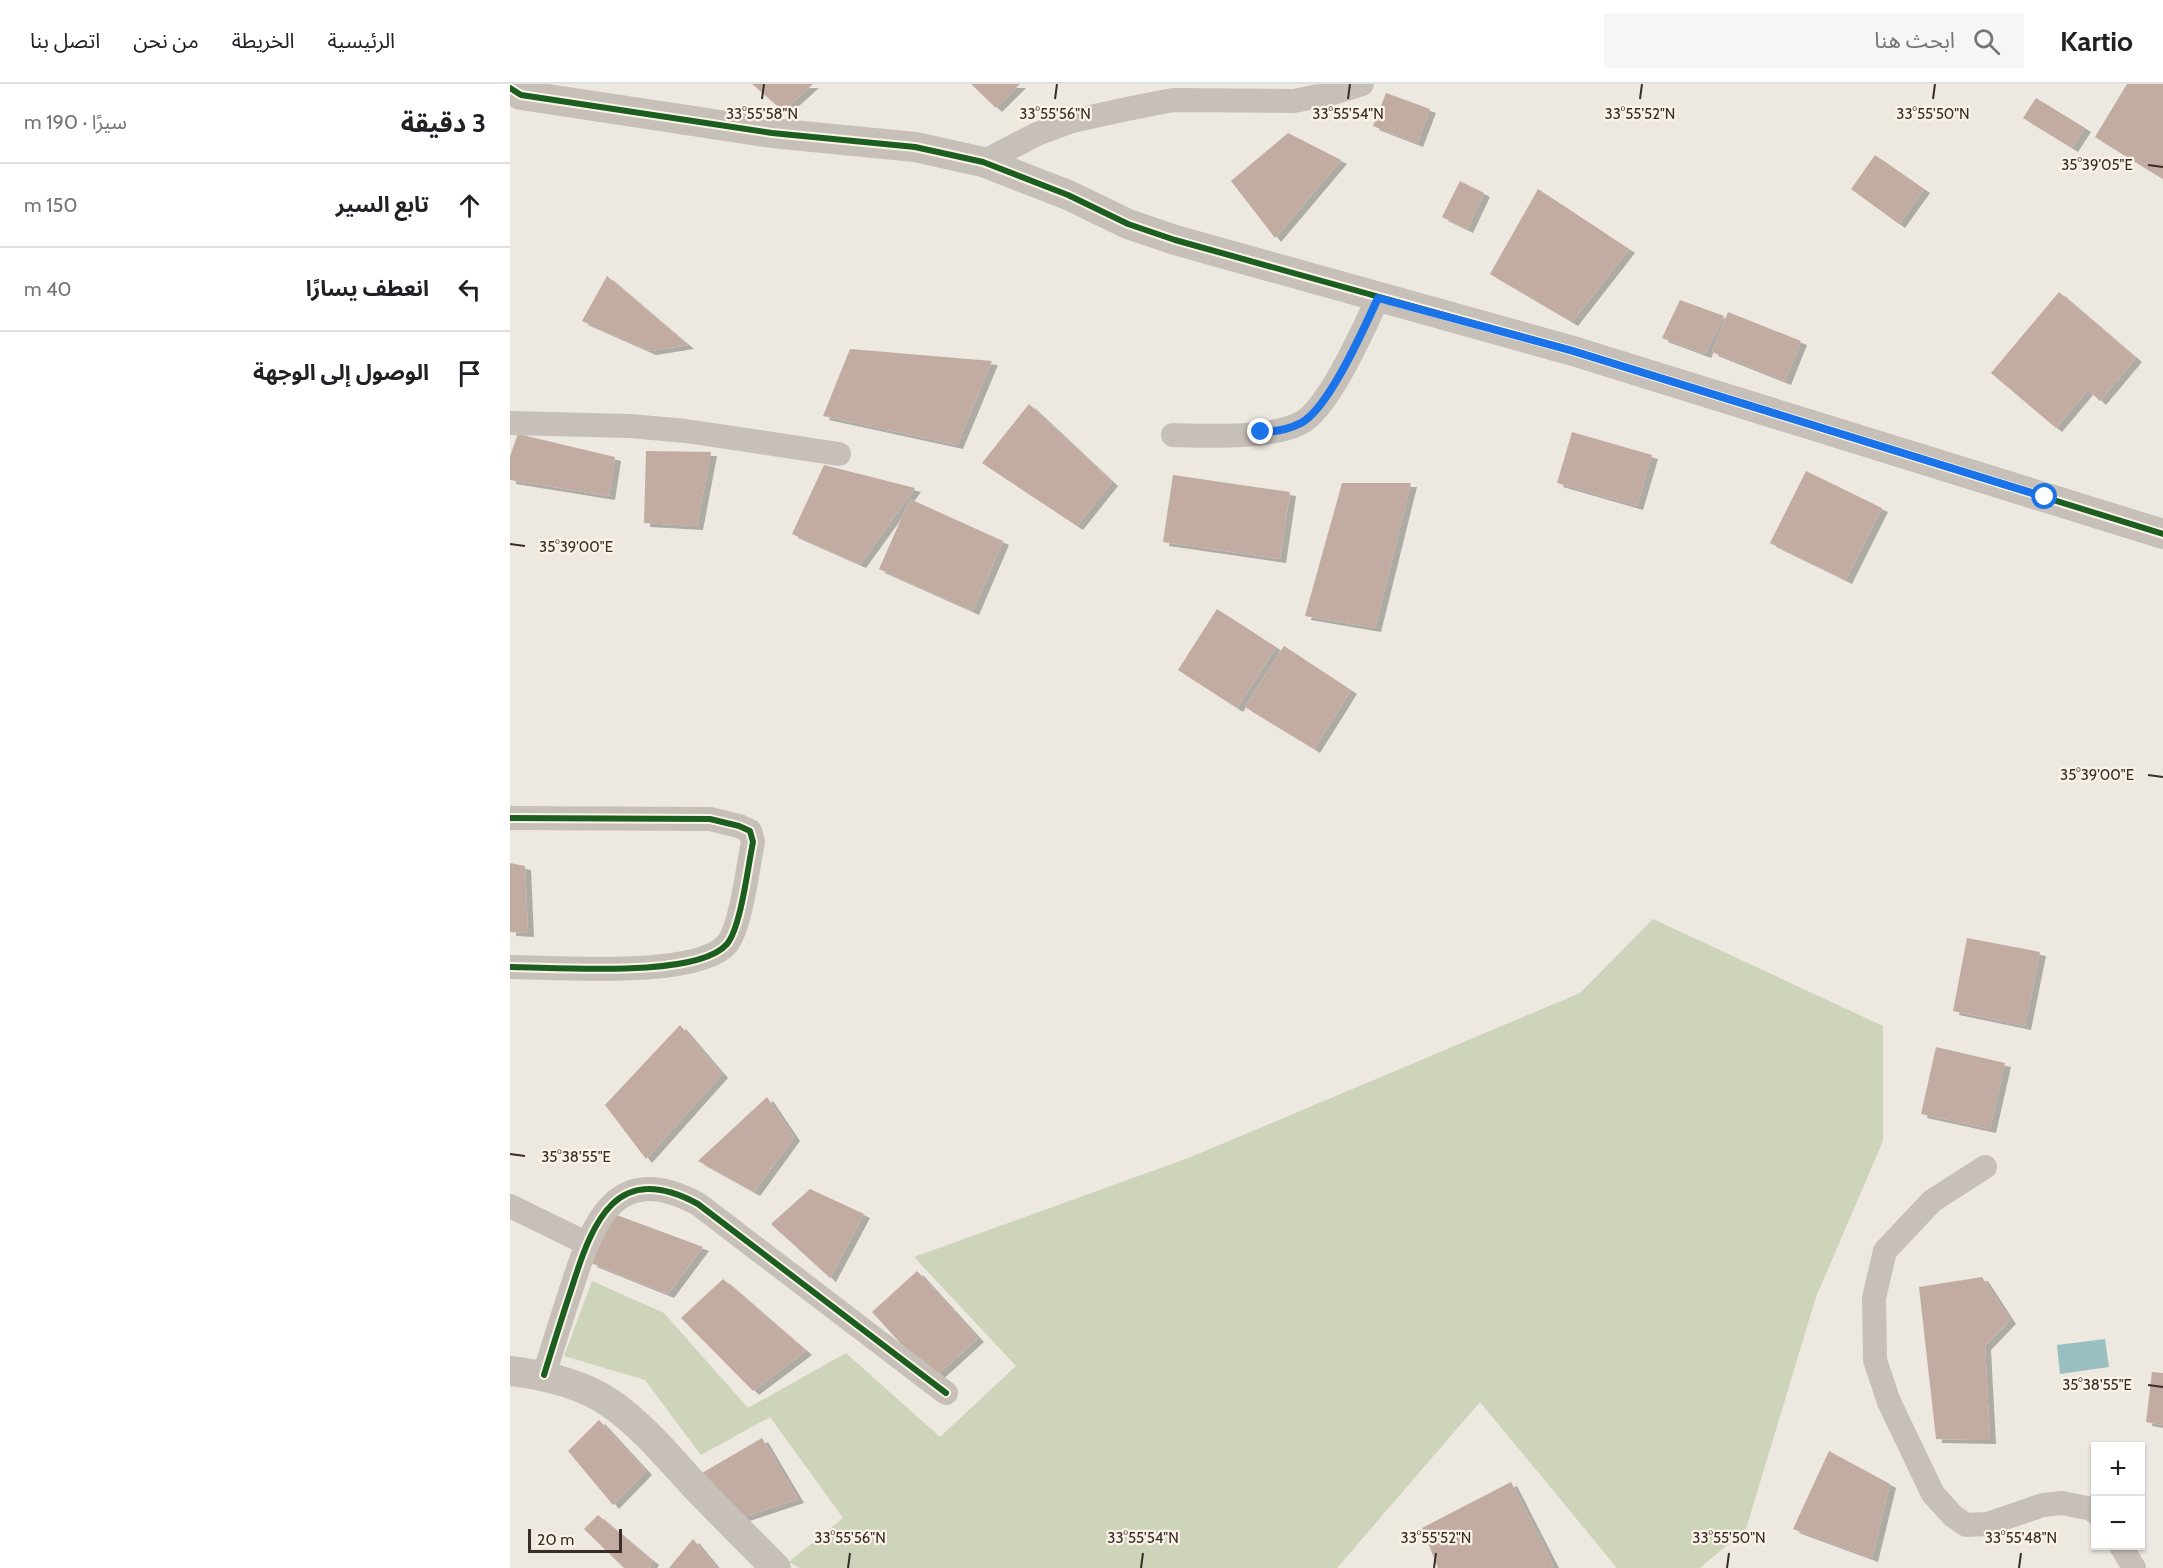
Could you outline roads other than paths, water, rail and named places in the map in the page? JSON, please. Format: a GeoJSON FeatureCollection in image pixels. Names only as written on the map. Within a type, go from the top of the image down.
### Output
{"type":"FeatureCollection","features":[{"type":"Feature","properties":{"kind":"street"},"geometry":{"type":"LineString","coordinates":[[983,162],[1037,134],[1072,121],[1173,100],[1194,91],[1294,101],[1334,93],[1362,84]]}},
{"type":"Feature","properties":{"kind":"street"},"geometry":{"type":"LineString","coordinates":[[514,98],[772,133],[915,147],[983,162],[1068,195],[1128,224],[1166,237],[1573,351],[2163,534]]}},
{"type":"Feature","properties":{"kind":"street"},"geometry":{"type":"LineString","coordinates":[[1173,435],[1209,436],[1274,432],[1302,422],[1323,400],[1344,368],[1378,298]]}},
{"type":"Feature","properties":{"kind":"street"},"geometry":{"type":"LineString","coordinates":[[510,423],[619,425],[686,431],[838,454]]}},
{"type":"Feature","properties":{"kind":"street"},"geometry":{"type":"LineString","coordinates":[[510,818],[710,819],[739,825],[750,831],[753,842],[736,928],[726,945],[708,956],[678,964],[646,968],[510,967]]}},
{"type":"Feature","properties":{"kind":"street"},"geometry":{"type":"LineString","coordinates":[[1985,1167],[1932,1201],[1885,1251],[1874,1298],[1875,1360],[1889,1402],[1933,1494],[1953,1516],[1966,1525],[1987,1524],[2043,1505],[2062,1503],[2091,1509]]}},
{"type":"Feature","properties":{"kind":"street"},"geometry":{"type":"LineString","coordinates":[[544,1375],[586,1243],[609,1206],[627,1193],[658,1188],[681,1194],[708,1211],[946,1393]]}},
{"type":"Feature","properties":{"kind":"street"},"geometry":{"type":"LineString","coordinates":[[510,1206],[586,1243]]}},
{"type":"Feature","properties":{"kind":"street"},"geometry":{"type":"LineString","coordinates":[[510,1371],[544,1375],[575,1386],[608,1402],[645,1431],[721,1514],[776,1568]]}},
{"type":"Feature","properties":{"kind":"street"},"geometry":{"type":"LineString","coordinates":[[2124,1550],[2134,1568]]}},
{"type":"Feature","properties":{"kind":"water"},"geometry":{"type":"Polygon","coordinates":[[[2105,1339],[2109,1367],[2060,1374],[2057,1345],[2105,1339]]]}}]}
